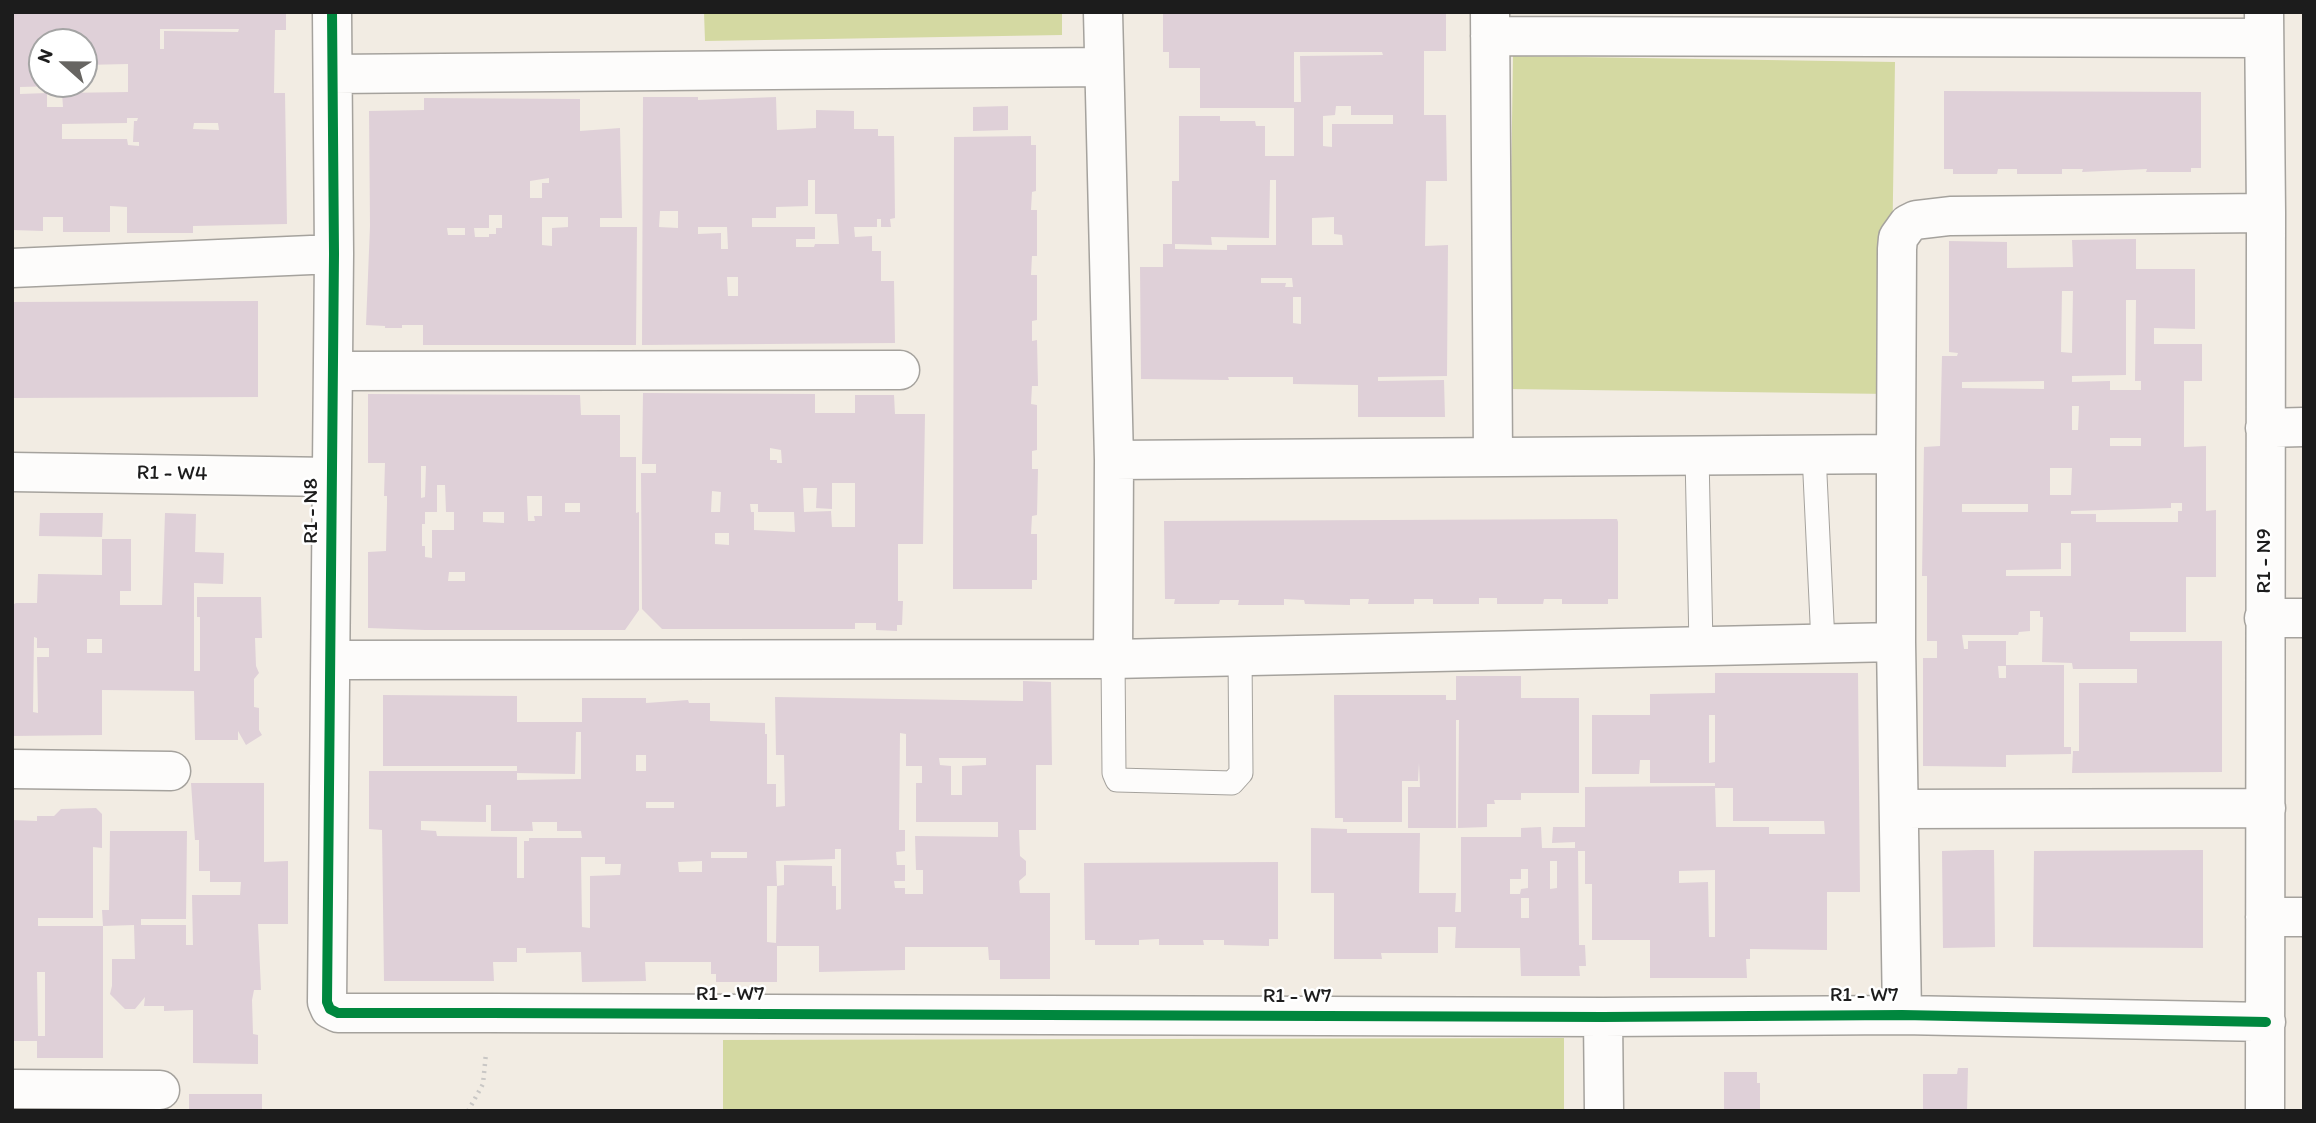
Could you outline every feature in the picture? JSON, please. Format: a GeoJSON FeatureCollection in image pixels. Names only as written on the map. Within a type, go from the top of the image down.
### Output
{"type":"FeatureCollection","features":[{"type":"Feature","properties":{"kind":"street","name":"R1 - N8"},"geometry":{"type":"LineString","coordinates":[[330,1009],[327,1002],[334,371],[332,12]]}},
{"type":"Feature","properties":{"kind":"street"},"geometry":{"type":"LineString","coordinates":[[1103,12],[1114,460],[1113,659]]}},
{"type":"Feature","properties":{"kind":"street"},"geometry":{"type":"LineString","coordinates":[[1493,456],[1490,24],[2264,25]]}},
{"type":"Feature","properties":{"kind":"street","name":"R1 - N9"},"geometry":{"type":"LineString","coordinates":[[2264,25],[2265,1111]]}},
{"type":"Feature","properties":{"kind":"street"},"geometry":{"type":"LineString","coordinates":[[333,74],[1104,67]]}},
{"type":"Feature","properties":{"kind":"street"},"geometry":{"type":"LineString","coordinates":[[1902,1015],[1896,454],[1897,249],[1902,229],[1916,220],[1950,216],[2266,213]]}},
{"type":"Feature","properties":{"kind":"street"},"geometry":{"type":"LineString","coordinates":[[12,268],[334,254]]}},
{"type":"Feature","properties":{"kind":"street"},"geometry":{"type":"LineString","coordinates":[[334,371],[900,370]]}},
{"type":"Feature","properties":{"kind":"street"},"geometry":{"type":"LineString","coordinates":[[2265,428],[2304,427]]}},
{"type":"Feature","properties":{"kind":"street"},"geometry":{"type":"LineString","coordinates":[[1114,460],[1896,454]]}},
{"type":"Feature","properties":{"kind":"street","name":"R1 - W4"},"geometry":{"type":"LineString","coordinates":[[12,472],[331,477]]}},
{"type":"Feature","properties":{"kind":"street"},"geometry":{"type":"LineString","coordinates":[[2264,618],[2304,618]]}},
{"type":"Feature","properties":{"kind":"street"},"geometry":{"type":"LineString","coordinates":[[331,660],[1113,659],[1896,642]]}},
{"type":"Feature","properties":{"kind":"street"},"geometry":{"type":"LineString","coordinates":[[12,769],[171,771]]}},
{"type":"Feature","properties":{"kind":"street"},"geometry":{"type":"LineString","coordinates":[[1899,809],[2266,808]]}},
{"type":"Feature","properties":{"kind":"street"},"geometry":{"type":"LineString","coordinates":[[2265,917],[2304,917]]}},
{"type":"Feature","properties":{"kind":"street","name":"R1 - W7"},"geometry":{"type":"LineString","coordinates":[[330,1009],[338,1013],[1603,1017],[1902,1015],[2266,1022]]}},
{"type":"Feature","properties":{"kind":"street"},"geometry":{"type":"LineString","coordinates":[[1603,1017],[1604,1111]]}},
{"type":"Feature","properties":{"kind":"street"},"geometry":{"type":"LineString","coordinates":[[12,1088],[160,1090]]}},
{"type":"Feature","properties":{"kind":"lane"},"geometry":{"type":"LineString","coordinates":[[1814,454],[1823,643]]}},
{"type":"Feature","properties":{"kind":"lane"},"geometry":{"type":"LineString","coordinates":[[1697,455],[1701,646]]}},
{"type":"Feature","properties":{"kind":"lane"},"geometry":{"type":"LineString","coordinates":[[1113,659],[1114,773],[1117,780],[1232,783],[1241,773],[1240,656]]}},
{"type":"Feature","properties":{"kind":"path"},"geometry":{"type":"LineString","coordinates":[[468,1111],[483,1084],[491,1013]]}},
{"type":"Feature","properties":{"kind":"green space"},"geometry":{"type":"Polygon","coordinates":[[[704,12],[1062,12],[1062,35],[705,41],[704,12]]]}},
{"type":"Feature","properties":{"kind":"green space"},"geometry":{"type":"Polygon","coordinates":[[[1513,56],[1895,62],[1890,394],[1508,389],[1513,56]]]}},
{"type":"Feature","properties":{"kind":"green space"},"geometry":{"type":"Polygon","coordinates":[[[1564,1038],[1564,1111],[723,1111],[723,1040],[1564,1038]]]}},
{"type":"Feature","properties":{"kind":"building"},"geometry":{"type":"Polygon","coordinates":[[[12,12],[286,12],[286,30],[275,30],[274,93],[285,93],[287,224],[193,226],[193,233],[127,233],[127,207],[110,206],[110,232],[63,232],[63,217],[43,217],[43,231],[12,230],[12,12]],[[160,29],[160,49],[164,49],[164,31],[238,32],[239,29],[160,29]],[[127,118],[127,123],[62,124],[62,139],[127,139],[128,145],[139,146],[139,142],[133,142],[134,121],[138,118],[127,118]],[[194,123],[193,129],[219,130],[218,123],[194,123]]]}},
{"type":"Feature","properties":{"kind":"building"},"geometry":{"type":"Polygon","coordinates":[[[1163,12],[1446,12],[1446,51],[1424,51],[1424,115],[1446,115],[1447,181],[1426,181],[1425,246],[1448,245],[1447,376],[1378,377],[1378,381],[1444,380],[1445,417],[1358,417],[1358,385],[1293,384],[1293,377],[1228,377],[1229,380],[1141,379],[1140,267],[1163,267],[1163,244],[1172,244],[1172,181],[1179,181],[1179,116],[1220,116],[1220,121],[1255,121],[1256,126],[1265,126],[1265,156],[1294,156],[1294,108],[1200,108],[1200,68],[1169,68],[1169,52],[1163,52],[1163,12]],[[1294,52],[1294,102],[1301,102],[1300,56],[1383,55],[1382,52],[1294,52]],[[1336,106],[1335,115],[1323,116],[1323,146],[1332,147],[1332,124],[1393,124],[1393,115],[1351,115],[1351,106],[1336,106]],[[1270,180],[1269,238],[1211,237],[1212,245],[1175,244],[1175,249],[1227,250],[1227,245],[1276,245],[1276,180],[1270,180]],[[1334,217],[1312,218],[1312,245],[1343,245],[1342,235],[1334,234],[1334,217]],[[1261,278],[1261,283],[1286,283],[1285,287],[1293,287],[1292,278],[1261,278]],[[1293,297],[1293,323],[1301,324],[1301,297],[1293,297]]]}},
{"type":"Feature","properties":{"kind":"building"},"geometry":{"type":"Polygon","coordinates":[[[1944,91],[2201,92],[2201,168],[2191,168],[2191,172],[2146,172],[2147,169],[2082,172],[2083,169],[2062,169],[2062,174],[2017,174],[2017,169],[1998,169],[1997,174],[1953,174],[1953,169],[1944,169],[1944,91]]]}},
{"type":"Feature","properties":{"kind":"building"},"geometry":{"type":"Polygon","coordinates":[[[643,97],[698,97],[698,100],[776,97],[777,130],[816,128],[816,110],[854,111],[854,129],[878,129],[878,136],[894,136],[895,218],[890,219],[891,227],[881,227],[881,219],[877,219],[877,227],[854,227],[855,237],[872,236],[872,251],[881,251],[881,281],[894,281],[895,343],[642,345],[643,97]],[[808,180],[808,206],[776,207],[776,218],[752,218],[752,227],[815,227],[815,239],[796,239],[796,247],[839,244],[837,214],[815,214],[815,180],[808,180]],[[660,211],[659,227],[678,228],[678,211],[660,211]],[[698,227],[698,234],[721,233],[721,249],[728,249],[727,227],[698,227]],[[727,277],[728,296],[738,296],[738,277],[727,277]]]}},
{"type":"Feature","properties":{"kind":"building"},"geometry":{"type":"Polygon","coordinates":[[[424,98],[580,99],[580,131],[620,128],[622,218],[600,218],[600,227],[637,227],[636,345],[423,345],[423,325],[385,328],[366,325],[370,226],[369,111],[424,110],[424,98]],[[549,178],[530,181],[530,198],[542,198],[542,183],[549,183],[549,178]],[[489,215],[489,228],[474,228],[475,237],[496,234],[496,228],[502,228],[502,215],[489,215]],[[542,217],[542,245],[552,246],[552,228],[568,227],[568,217],[542,217]],[[447,228],[448,235],[465,235],[465,228],[447,228]]]}},
{"type":"Feature","properties":{"kind":"building"},"geometry":{"type":"Polygon","coordinates":[[[1008,106],[1008,130],[973,131],[973,107],[1008,106]]]}},
{"type":"Feature","properties":{"kind":"building"},"geometry":{"type":"Polygon","coordinates":[[[1031,136],[1031,145],[1036,145],[1036,191],[1032,192],[1031,210],[1037,210],[1037,256],[1032,256],[1031,275],[1037,275],[1037,320],[1032,321],[1032,341],[1037,340],[1038,386],[1032,386],[1031,404],[1037,405],[1037,450],[1032,451],[1032,469],[1038,469],[1037,515],[1032,516],[1031,534],[1037,534],[1037,580],[1032,580],[1032,589],[953,589],[954,137],[1031,136]]]}},
{"type":"Feature","properties":{"kind":"building"},"geometry":{"type":"Polygon","coordinates":[[[2136,239],[2136,269],[2195,269],[2195,329],[2154,328],[2154,344],[2202,344],[2202,381],[2184,381],[2184,447],[2206,446],[2206,511],[2216,510],[2216,577],[2186,577],[2186,632],[2130,632],[2130,641],[2222,641],[2222,772],[2072,773],[2073,751],[2079,751],[2079,683],[2137,683],[2137,669],[2073,669],[2072,663],[2042,662],[2043,617],[2040,617],[2040,611],[2030,611],[2030,631],[2019,632],[2018,635],[1962,635],[1964,649],[1968,649],[1968,641],[2006,641],[2006,665],[2064,665],[2064,747],[2071,747],[2071,754],[2006,755],[2006,767],[1923,766],[1923,658],[1937,658],[1937,641],[1927,641],[1927,576],[1922,576],[1924,447],[1940,446],[1942,356],[1957,356],[1958,353],[1949,352],[1949,241],[2007,242],[2007,268],[2073,267],[2072,240],[2136,239]],[[2062,291],[2061,352],[2072,353],[2073,291],[2062,291]],[[2126,300],[2126,375],[2072,376],[2072,382],[2110,381],[2110,390],[2141,390],[2141,381],[2135,381],[2136,300],[2126,300]],[[2044,381],[1962,382],[1962,388],[2044,389],[2044,381]],[[2072,406],[2072,430],[2078,430],[2079,406],[2072,406]],[[2110,438],[2110,446],[2141,446],[2141,438],[2110,438]],[[2050,468],[2050,495],[2071,495],[2072,468],[2050,468]],[[2171,503],[2171,508],[2071,511],[2071,514],[2096,514],[2096,522],[2178,522],[2178,511],[2182,511],[2182,503],[2171,503]],[[1962,504],[1962,512],[2028,512],[2028,504],[1962,504]],[[2061,543],[2061,569],[2006,570],[2006,576],[2071,576],[2071,543],[2061,543]],[[1998,666],[1999,678],[2006,678],[2006,666],[1998,666]]]}},
{"type":"Feature","properties":{"kind":"building"},"geometry":{"type":"Polygon","coordinates":[[[258,301],[258,397],[12,398],[12,302],[258,301]]]}},
{"type":"Feature","properties":{"kind":"building"},"geometry":{"type":"Polygon","coordinates":[[[643,393],[815,394],[815,413],[855,413],[855,395],[894,395],[895,414],[925,414],[923,544],[898,544],[898,601],[903,601],[902,625],[897,625],[897,631],[876,630],[876,623],[855,623],[855,629],[662,629],[642,609],[641,473],[656,473],[656,464],[642,464],[643,393]],[[770,448],[770,460],[782,463],[781,450],[770,448]],[[832,483],[832,509],[816,508],[817,488],[803,488],[804,512],[831,511],[832,527],[855,527],[855,483],[832,483]],[[712,491],[711,512],[720,512],[721,492],[712,491]],[[750,504],[751,512],[754,512],[754,530],[795,532],[794,512],[758,512],[758,504],[750,504]],[[715,533],[715,544],[729,545],[729,533],[715,533]]]}},
{"type":"Feature","properties":{"kind":"building"},"geometry":{"type":"Polygon","coordinates":[[[368,394],[580,395],[581,415],[620,415],[620,457],[636,457],[639,610],[625,630],[368,628],[368,552],[386,551],[387,496],[384,496],[385,463],[368,463],[368,394]],[[421,466],[421,498],[425,497],[426,466],[421,466]],[[437,485],[437,512],[425,512],[422,546],[425,546],[425,557],[432,558],[432,530],[454,530],[454,512],[446,512],[445,485],[437,485]],[[527,496],[528,521],[535,521],[534,516],[542,516],[542,496],[527,496]],[[565,503],[565,512],[580,512],[580,503],[565,503]],[[483,512],[483,522],[504,523],[504,512],[483,512]],[[449,572],[448,581],[465,581],[465,572],[449,572]]]}},
{"type":"Feature","properties":{"kind":"building"},"geometry":{"type":"Polygon","coordinates":[[[40,513],[103,513],[102,537],[39,536],[40,513]]]}},
{"type":"Feature","properties":{"kind":"building"},"geometry":{"type":"Polygon","coordinates":[[[165,513],[196,514],[195,552],[224,553],[223,584],[194,583],[194,671],[200,671],[200,617],[197,617],[197,597],[261,597],[262,638],[255,638],[256,666],[259,673],[254,679],[254,707],[259,708],[259,730],[262,735],[246,745],[238,731],[238,740],[195,740],[194,691],[102,690],[102,735],[12,736],[12,605],[37,603],[38,574],[102,575],[102,539],[131,539],[131,591],[120,591],[120,605],[162,605],[165,513]],[[34,637],[33,712],[38,713],[37,657],[49,657],[49,648],[37,648],[37,638],[34,637]],[[87,639],[87,653],[102,653],[102,639],[87,639]]]}},
{"type":"Feature","properties":{"kind":"building"},"geometry":{"type":"Polygon","coordinates":[[[1617,519],[1618,599],[1608,599],[1608,604],[1562,604],[1562,599],[1544,599],[1543,604],[1497,604],[1497,598],[1479,598],[1479,604],[1433,604],[1433,599],[1414,599],[1414,604],[1368,604],[1369,599],[1350,599],[1350,605],[1305,604],[1304,600],[1284,599],[1284,605],[1238,605],[1239,600],[1220,600],[1219,604],[1174,604],[1175,599],[1165,599],[1164,521],[1617,519]]]}},
{"type":"Feature","properties":{"kind":"building"},"geometry":{"type":"Polygon","coordinates":[[[1715,673],[1858,673],[1860,892],[1827,892],[1827,950],[1750,949],[1750,959],[1746,959],[1747,978],[1650,978],[1650,940],[1592,940],[1592,884],[1585,884],[1585,851],[1578,851],[1579,945],[1585,945],[1586,966],[1579,966],[1580,976],[1521,976],[1520,948],[1455,948],[1456,927],[1438,927],[1438,953],[1381,953],[1382,959],[1334,959],[1334,893],[1311,893],[1311,828],[1347,829],[1347,833],[1420,833],[1419,893],[1456,893],[1455,912],[1461,912],[1461,837],[1521,837],[1521,828],[1541,827],[1542,848],[1575,848],[1575,842],[1552,843],[1553,827],[1585,827],[1585,787],[1715,786],[1715,783],[1650,783],[1650,760],[1640,760],[1639,774],[1592,774],[1592,715],[1650,715],[1650,694],[1715,693],[1715,673]],[[1709,715],[1709,763],[1715,762],[1715,715],[1709,715]],[[1715,788],[1716,827],[1769,827],[1769,834],[1825,834],[1824,821],[1733,821],[1733,788],[1715,788]],[[1550,861],[1550,889],[1557,888],[1557,861],[1550,861]],[[1521,869],[1521,879],[1510,879],[1510,894],[1520,894],[1521,889],[1528,888],[1528,869],[1521,869]],[[1715,870],[1679,871],[1679,883],[1708,882],[1709,937],[1715,937],[1715,870]],[[1521,898],[1521,918],[1529,918],[1529,898],[1521,898]]]}},
{"type":"Feature","properties":{"kind":"building"},"geometry":{"type":"Polygon","coordinates":[[[1456,676],[1521,676],[1521,698],[1579,698],[1579,793],[1521,793],[1521,800],[1494,800],[1495,804],[1487,804],[1487,827],[1458,828],[1459,720],[1456,720],[1456,828],[1408,828],[1408,787],[1420,787],[1419,763],[1418,781],[1402,781],[1402,822],[1343,822],[1343,818],[1335,818],[1334,695],[1446,695],[1446,700],[1456,700],[1456,676]]]}},
{"type":"Feature","properties":{"kind":"building"},"geometry":{"type":"Polygon","coordinates":[[[1023,681],[1051,682],[1052,765],[1036,765],[1036,830],[1019,830],[1020,856],[1026,861],[1026,875],[1019,881],[1020,893],[1050,893],[1050,979],[1000,979],[1000,960],[989,960],[988,947],[905,947],[905,970],[819,972],[819,946],[777,946],[777,982],[716,982],[716,974],[711,974],[711,962],[645,962],[646,981],[582,982],[581,952],[526,953],[526,948],[517,948],[517,962],[493,962],[494,981],[384,981],[382,830],[369,829],[369,771],[517,771],[517,766],[383,766],[383,695],[517,696],[517,722],[582,722],[582,698],[646,698],[646,703],[688,700],[689,703],[710,703],[710,721],[765,723],[767,784],[776,784],[776,807],[785,806],[784,755],[776,755],[775,697],[1023,701],[1023,681]],[[576,732],[575,774],[517,773],[517,780],[581,779],[581,732],[576,732]],[[900,733],[899,830],[905,830],[905,851],[896,852],[897,865],[905,865],[905,881],[894,881],[895,888],[905,888],[905,894],[923,894],[923,870],[916,870],[915,836],[998,837],[998,822],[916,822],[916,783],[922,783],[922,766],[906,766],[906,734],[900,733]],[[636,755],[636,771],[646,771],[646,755],[636,755]],[[939,758],[940,765],[951,766],[951,795],[962,795],[962,766],[986,765],[986,758],[939,758]],[[646,802],[646,808],[674,808],[674,802],[646,802]],[[486,805],[486,822],[421,821],[421,830],[436,831],[437,836],[517,837],[517,878],[524,878],[524,841],[529,841],[529,838],[582,838],[581,831],[557,831],[557,822],[532,822],[533,831],[491,831],[491,805],[486,805]],[[835,849],[835,859],[776,861],[777,886],[784,885],[784,865],[832,866],[832,886],[836,886],[836,910],[841,909],[841,849],[835,849]],[[711,852],[711,858],[747,858],[747,852],[711,852]],[[581,857],[582,927],[590,928],[590,876],[620,875],[621,864],[605,864],[605,857],[581,857]],[[702,861],[678,862],[679,872],[702,872],[702,861]],[[767,886],[767,942],[776,943],[777,886],[767,886]]]}},
{"type":"Feature","properties":{"kind":"building"},"geometry":{"type":"Polygon","coordinates":[[[191,783],[264,783],[264,862],[288,861],[288,924],[258,924],[261,990],[254,990],[252,1000],[253,1034],[258,1035],[258,1064],[193,1063],[193,1010],[164,1011],[164,1006],[144,1006],[145,997],[135,1009],[125,1009],[110,994],[112,959],[135,959],[134,925],[103,926],[102,910],[109,910],[110,831],[187,831],[186,919],[141,919],[141,925],[186,925],[186,945],[193,945],[192,895],[240,895],[241,882],[210,882],[210,871],[199,871],[199,840],[195,840],[191,783]]]}},
{"type":"Feature","properties":{"kind":"building"},"geometry":{"type":"Polygon","coordinates":[[[96,808],[102,814],[102,848],[93,847],[93,918],[38,918],[38,926],[103,926],[103,1058],[37,1058],[37,1041],[12,1041],[12,820],[37,821],[37,816],[54,816],[61,809],[96,808]],[[37,972],[38,1036],[45,1036],[45,972],[37,972]]]}},
{"type":"Feature","properties":{"kind":"building"},"geometry":{"type":"Polygon","coordinates":[[[1994,850],[1995,947],[1943,948],[1942,851],[1994,850]]]}},
{"type":"Feature","properties":{"kind":"building"},"geometry":{"type":"Polygon","coordinates":[[[2203,850],[2203,948],[2033,947],[2034,851],[2203,850]]]}},
{"type":"Feature","properties":{"kind":"building"},"geometry":{"type":"Polygon","coordinates":[[[1278,862],[1278,939],[1269,939],[1269,946],[1224,945],[1224,940],[1203,940],[1204,945],[1159,945],[1159,939],[1139,940],[1139,945],[1095,945],[1095,940],[1085,940],[1084,863],[1278,862]]]}},
{"type":"Feature","properties":{"kind":"building"},"geometry":{"type":"Polygon","coordinates":[[[1958,1068],[1968,1068],[1967,1111],[1923,1111],[1923,1074],[1957,1074],[1958,1068]]]}},
{"type":"Feature","properties":{"kind":"building"},"geometry":{"type":"Polygon","coordinates":[[[1724,1072],[1757,1072],[1757,1083],[1760,1083],[1760,1111],[1724,1111],[1724,1072]]]}},
{"type":"Feature","properties":{"kind":"building"},"geometry":{"type":"Polygon","coordinates":[[[189,1094],[262,1094],[262,1111],[189,1111],[189,1094]]]}},
{"type":"Feature","properties":{"kind":"cycle path"},"geometry":{"type":"LineString","coordinates":[[332,12],[334,254],[327,1002],[330,1009],[338,1013],[1603,1017],[1902,1015],[2266,1022]]}}]}
